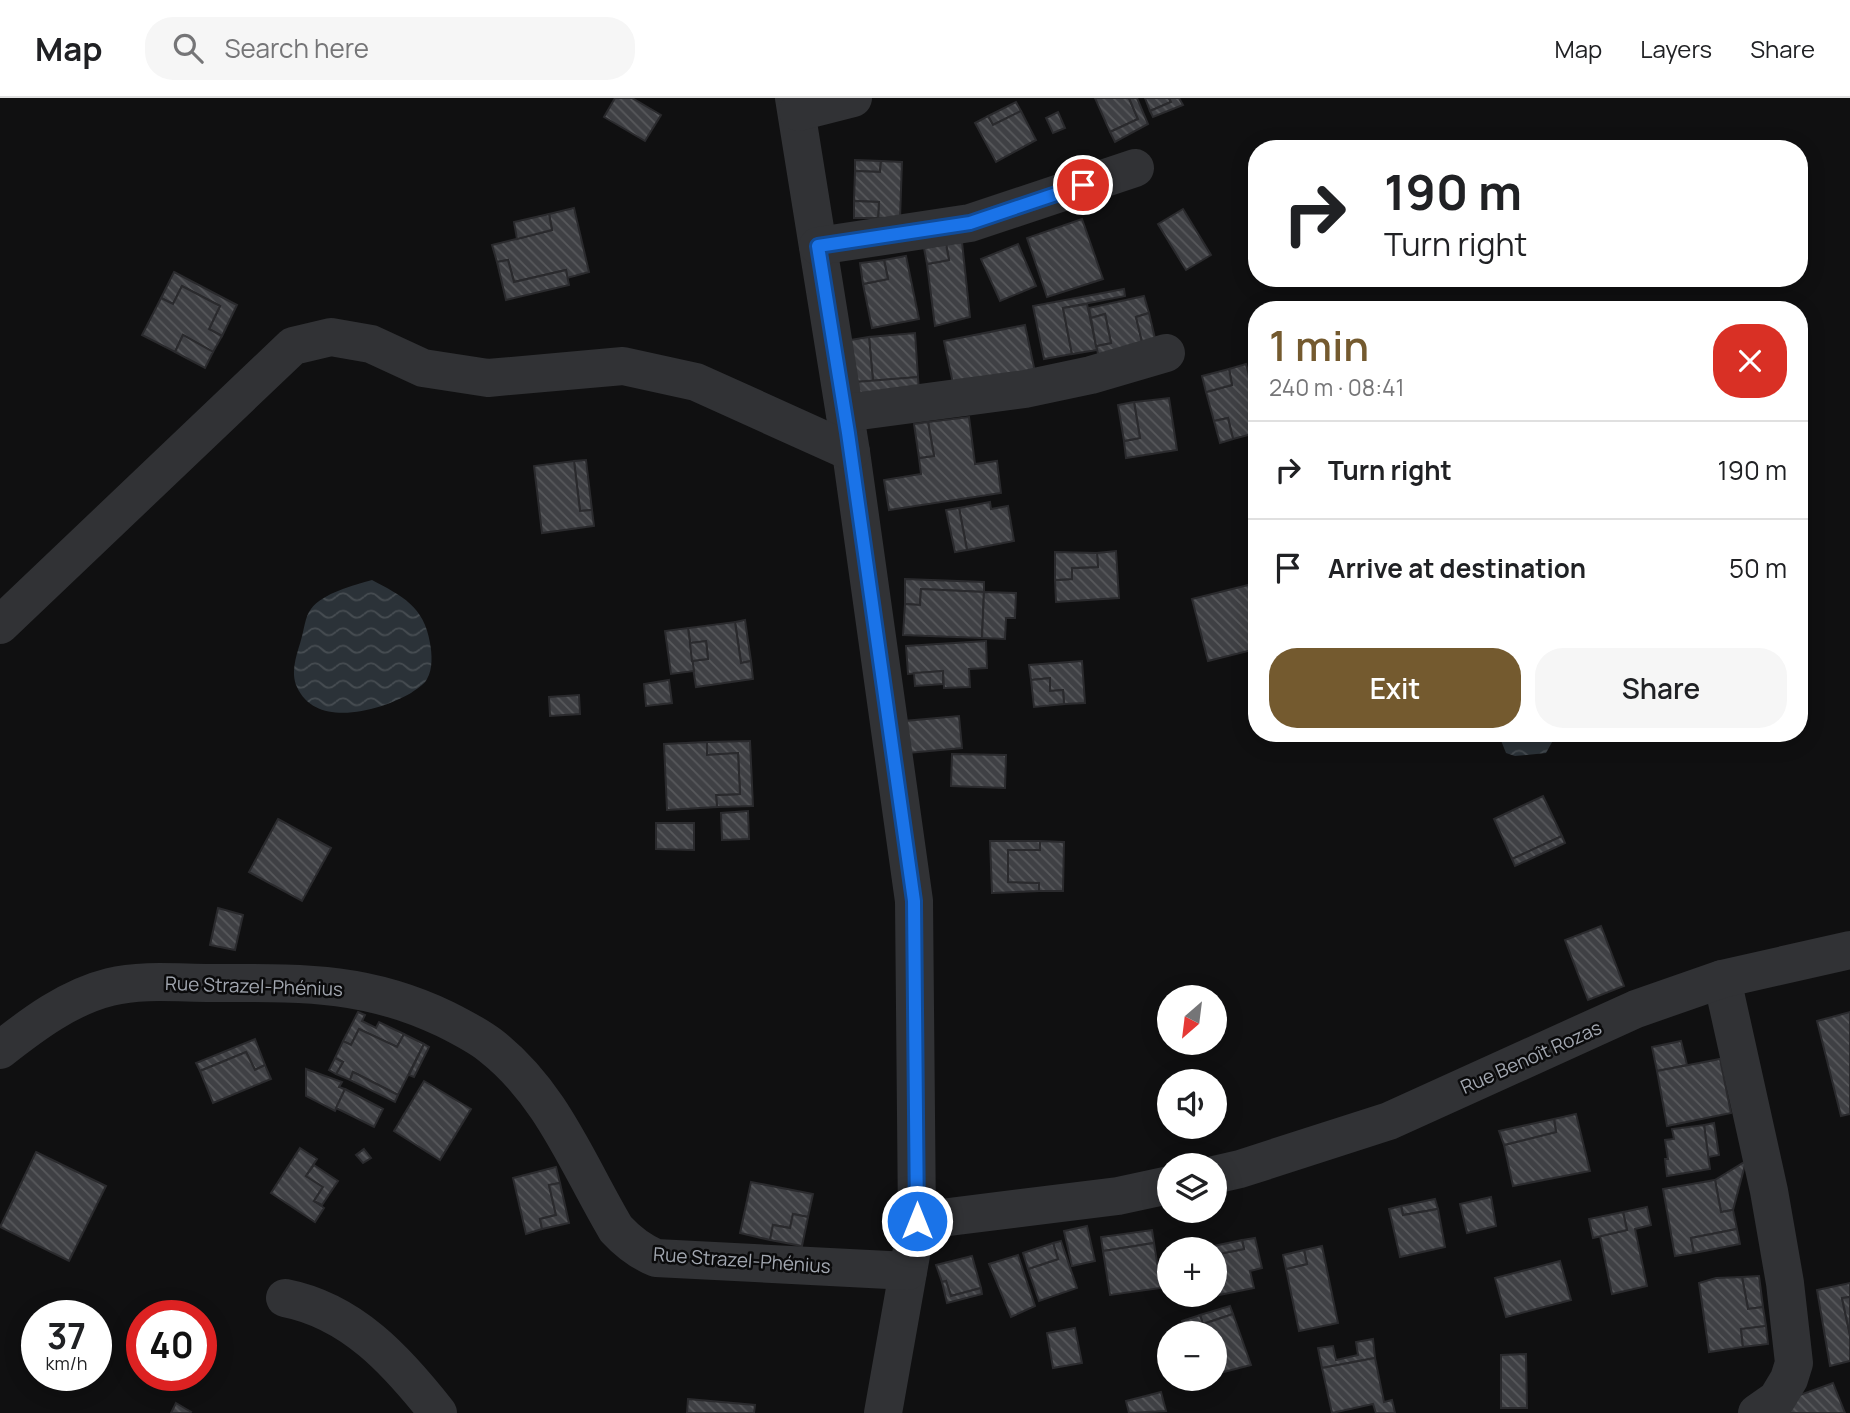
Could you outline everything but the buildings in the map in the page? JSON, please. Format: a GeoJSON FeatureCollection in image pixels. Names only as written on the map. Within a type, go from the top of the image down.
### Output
{"type":"FeatureCollection","features":[{"type":"Feature","properties":{"kind":"street"},"geometry":{"type":"LineString","coordinates":[[853,98],[796,105],[851,452],[914,901],[917,1221],[883,1413]]}},
{"type":"Feature","properties":{"kind":"street"},"geometry":{"type":"LineString","coordinates":[[818,246],[970,223],[1135,168]]}},
{"type":"Feature","properties":{"kind":"street"},"geometry":{"type":"LineString","coordinates":[[0,625],[293,346],[331,337],[371,344],[423,368],[488,378],[623,366],[696,382],[851,452]]}},
{"type":"Feature","properties":{"kind":"street"},"geometry":{"type":"LineString","coordinates":[[845,413],[1025,389],[1091,375],[1166,353]]}},
{"type":"Feature","properties":{"kind":"street","name":"Rue Benoît Rozas"},"geometry":{"type":"LineString","coordinates":[[1227,1172],[1389,1121],[1636,1009],[1722,979],[1850,950]]}},
{"type":"Feature","properties":{"kind":"street"},"geometry":{"type":"LineString","coordinates":[[1722,979],[1769,1191],[1785,1283],[1794,1363],[1789,1379],[1776,1399],[1757,1413]]}},
{"type":"Feature","properties":{"kind":"street","name":"Rue Strazel-Phénius"},"geometry":{"type":"LineString","coordinates":[[0,1049],[51,1014],[85,995],[112,986],[161,983],[298,983],[350,988],[390,996],[468,1031],[491,1046],[527,1080],[551,1110],[616,1229],[628,1242],[643,1252],[656,1258],[908,1271]]}},
{"type":"Feature","properties":{"kind":"street"},"geometry":{"type":"LineString","coordinates":[[917,1221],[1118,1196],[1157,1188]]}},
{"type":"Feature","properties":{"kind":"street"},"geometry":{"type":"LineString","coordinates":[[285,1298],[310,1303],[331,1312],[358,1330],[385,1354],[438,1413]]}},
{"type":"Feature","properties":{"kind":"water"},"geometry":{"type":"Polygon","coordinates":[[[372,580],[402,597],[423,620],[431,652],[429,675],[424,683],[411,693],[384,705],[350,712],[319,708],[306,700],[297,687],[294,675],[307,616],[323,598],[372,580]]]}},
{"type":"Feature","properties":{"kind":"water"},"geometry":{"type":"Polygon","coordinates":[[[1502,742],[1552,742],[1546,753],[1515,756],[1506,753],[1502,742]]]}},
{"type":"Feature","properties":{"kind":"route"},"geometry":{"type":"LineString","coordinates":[[917,1221],[914,901],[848,433],[818,246],[970,223],[1083,185]]}}]}
